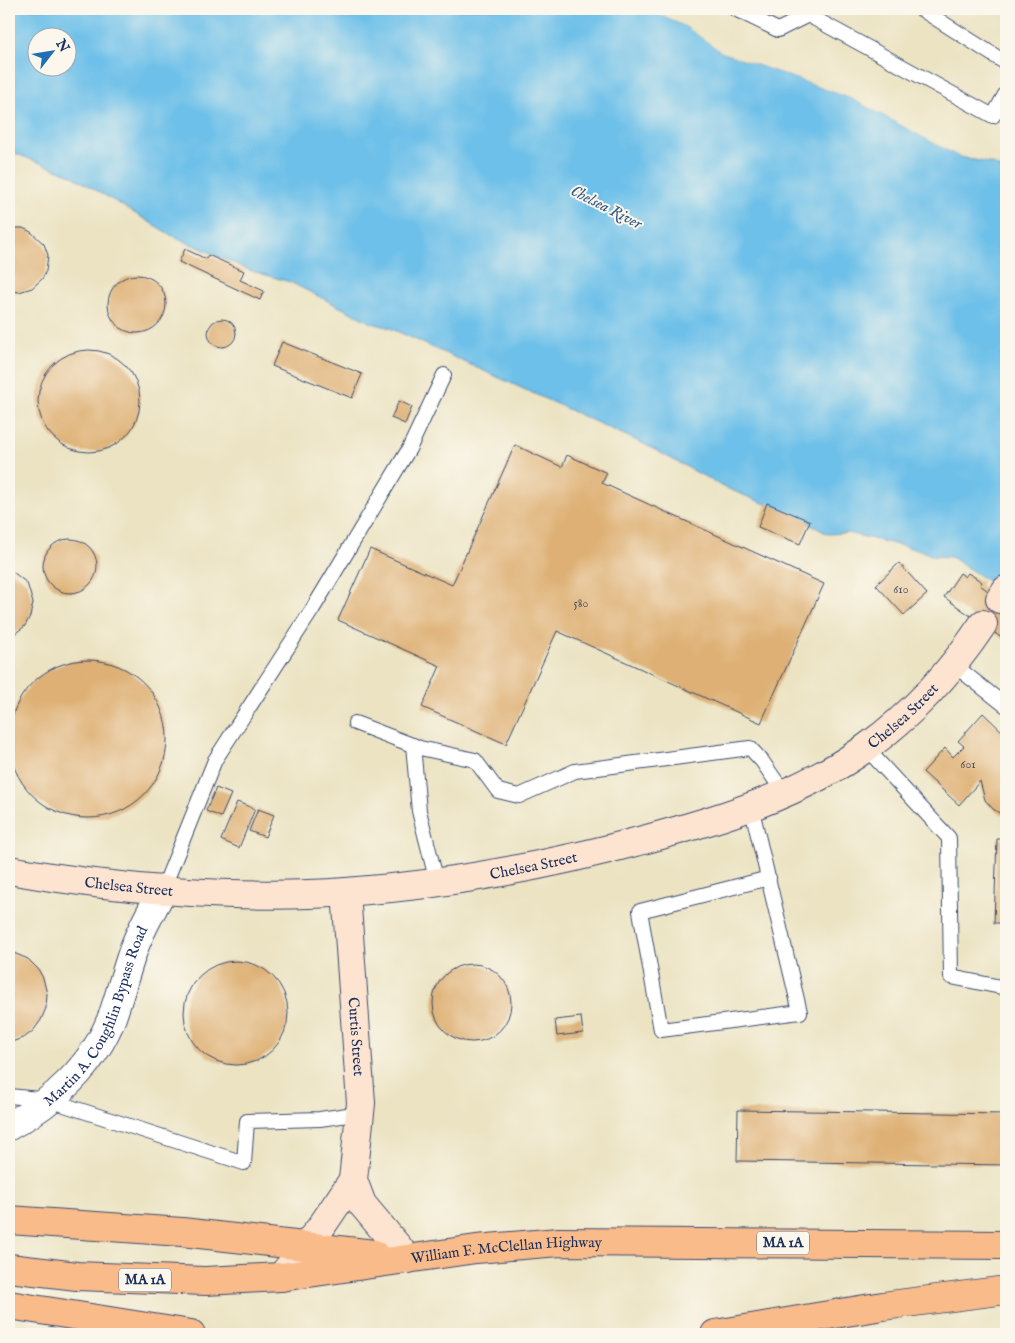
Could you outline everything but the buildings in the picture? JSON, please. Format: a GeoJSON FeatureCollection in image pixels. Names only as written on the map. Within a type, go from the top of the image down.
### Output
{"type":"FeatureCollection","features":[{"type":"Feature","properties":{"kind":"highway"},"geometry":{"type":"LineString","coordinates":[[9,1220],[182,1232],[408,1259]]}},
{"type":"Feature","properties":{"kind":"highway","name":"William F. McClellan Highway"},"geometry":{"type":"LineString","coordinates":[[9,1268],[76,1276],[142,1280],[212,1281],[281,1277],[476,1249],[574,1242],[1006,1245]]}},
{"type":"Feature","properties":{"kind":"highway"},"geometry":{"type":"LineString","coordinates":[[714,1334],[883,1306],[1006,1290]]}},
{"type":"Feature","properties":{"kind":"highway"},"geometry":{"type":"LineString","coordinates":[[9,1305],[191,1334]]}},
{"type":"Feature","properties":{"kind":"main road","name":"Chelsea Street"},"geometry":{"type":"LineString","coordinates":[[9,870],[101,884],[163,889],[261,894],[346,892],[437,882],[531,866],[621,846],[698,825],[784,793],[822,775],[866,748],[913,710],[960,657],[983,624]]}},
{"type":"Feature","properties":{"kind":"main road","name":"Curtis Street"},"geometry":{"type":"LineString","coordinates":[[346,892],[360,1118],[353,1180],[358,1196],[368,1212],[408,1259]]}},
{"type":"Feature","properties":{"kind":"main road","name":"Curtis Street"},"geometry":{"type":"LineString","coordinates":[[281,1277],[306,1246],[353,1180]]}},
{"type":"Feature","properties":{"kind":"street","name":"Martin A. Coughlin Bypass Road"},"geometry":{"type":"LineString","coordinates":[[9,1126],[35,1111],[49,1100],[87,1061],[112,1018],[137,940],[163,889]]}},
{"type":"Feature","properties":{"kind":"lane"},"geometry":{"type":"LineString","coordinates":[[736,9],[778,30],[802,12],[993,116],[1006,93]]}},
{"type":"Feature","properties":{"kind":"lane"},"geometry":{"type":"LineString","coordinates":[[920,9],[1006,63]]}},
{"type":"Feature","properties":{"kind":"lane"},"geometry":{"type":"LineString","coordinates":[[163,889],[215,760],[312,610],[409,449],[444,375]]}},
{"type":"Feature","properties":{"kind":"lane"},"geometry":{"type":"LineString","coordinates":[[960,657],[1006,706]]}},
{"type":"Feature","properties":{"kind":"lane"},"geometry":{"type":"LineString","coordinates":[[355,723],[413,745],[475,760],[498,791],[519,796],[575,771],[750,748],[762,760],[784,793]]}},
{"type":"Feature","properties":{"kind":"lane"},"geometry":{"type":"LineString","coordinates":[[413,745],[419,810],[437,882]]}},
{"type":"Feature","properties":{"kind":"lane"},"geometry":{"type":"LineString","coordinates":[[866,748],[949,838],[951,977],[1006,988]]}},
{"type":"Feature","properties":{"kind":"lane"},"geometry":{"type":"LineString","coordinates":[[751,806],[769,878],[800,1012],[661,1030],[640,911],[769,878]]}},
{"type":"Feature","properties":{"kind":"lane"},"geometry":{"type":"LineString","coordinates":[[9,1096],[49,1100],[244,1163],[247,1121],[360,1118]]}},
{"type":"Feature","properties":{"kind":"water","name":"Chelsea River"},"geometry":{"type":"Polygon","coordinates":[[[9,9],[647,9],[685,26],[722,52],[853,99],[960,157],[993,164],[1006,172],[1006,593],[951,557],[933,556],[920,550],[847,533],[828,534],[790,514],[724,487],[644,444],[390,328],[372,323],[290,282],[249,270],[171,235],[69,174],[9,151],[9,9]]]}},
{"type":"Feature","properties":{"kind":"pier"},"geometry":{"type":"Polygon","coordinates":[[[647,9],[653,9],[686,24],[723,49],[854,97],[902,121],[960,154],[960,157],[853,99],[722,52],[685,26],[647,9]]]}}]}
